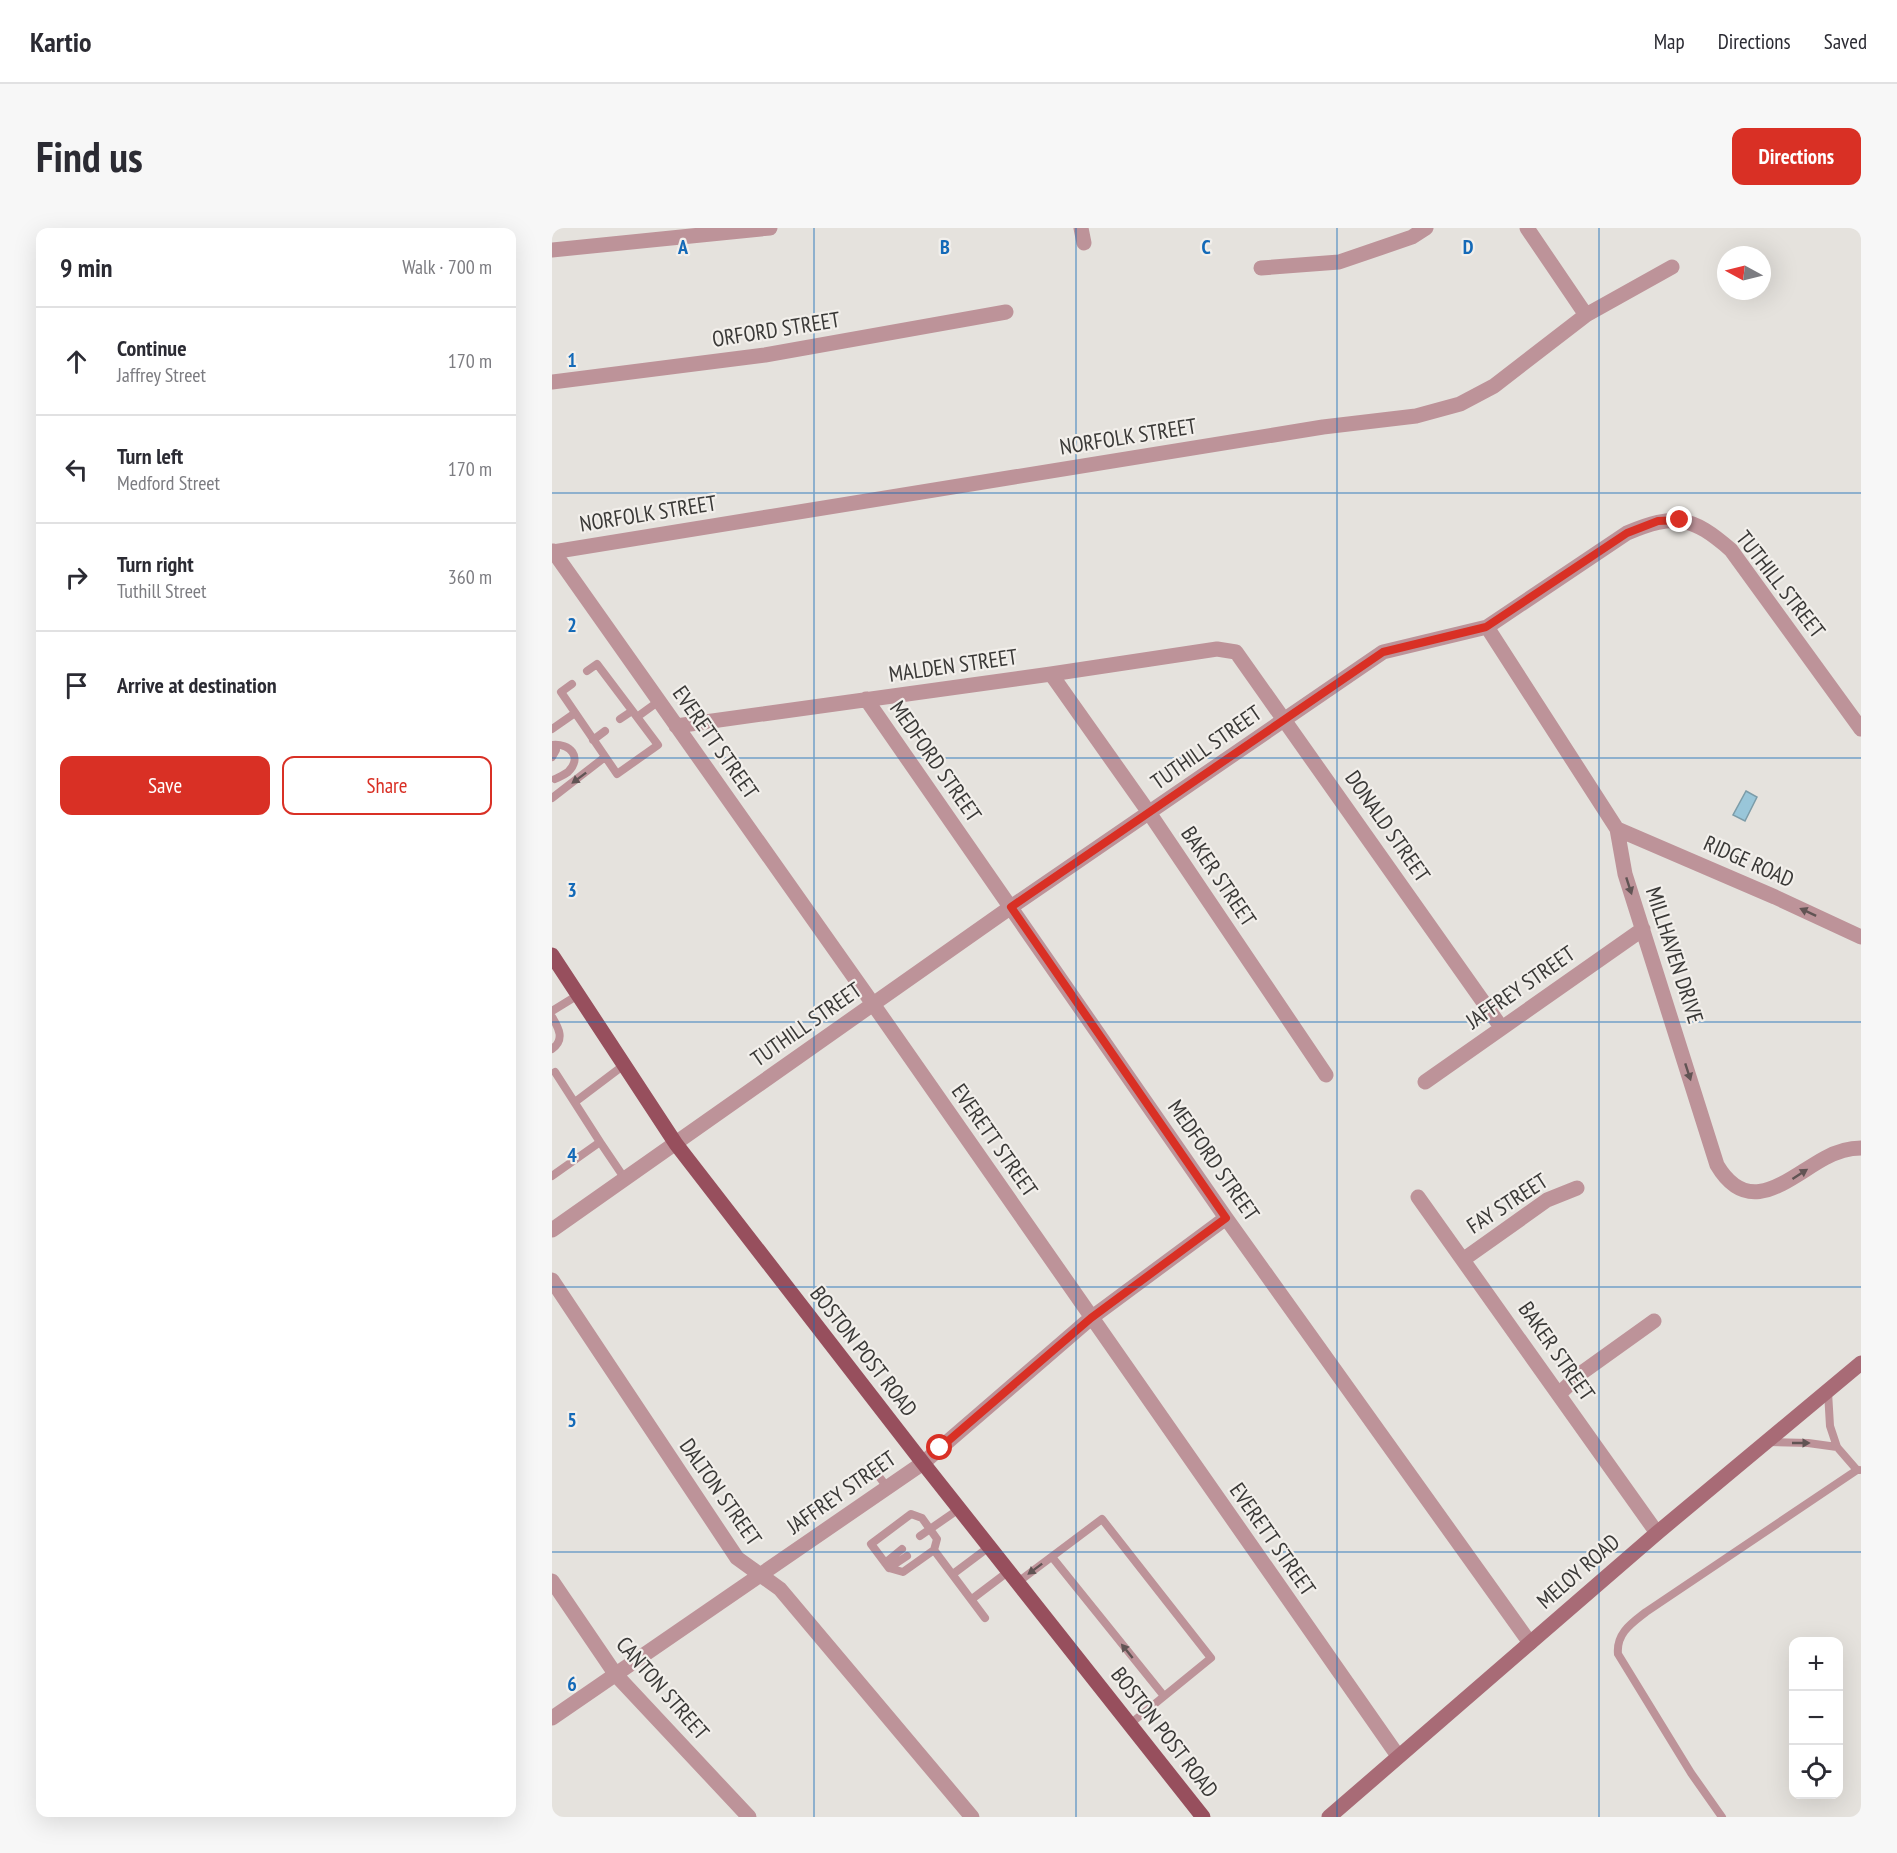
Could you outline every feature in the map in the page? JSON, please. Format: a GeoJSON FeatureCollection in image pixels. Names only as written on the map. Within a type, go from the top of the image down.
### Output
{"type":"FeatureCollection","features":[{"type":"Feature","properties":{"kind":"main road","name":"BOSTON POST ROAD"},"geometry":{"type":"LineString","coordinates":[[552,955],[676,1144],[959,1509],[1203,1817]]}},
{"type":"Feature","properties":{"kind":"main road","name":"MELOY ROAD"},"geometry":{"type":"LineString","coordinates":[[1329,1817],[1657,1533],[1861,1363]]}},
{"type":"Feature","properties":{"kind":"street"},"geometry":{"type":"LineString","coordinates":[[552,250],[770,228]]}},
{"type":"Feature","properties":{"kind":"street"},"geometry":{"type":"LineString","coordinates":[[1261,268],[1339,262],[1412,237],[1426,228]]}},
{"type":"Feature","properties":{"kind":"street"},"geometry":{"type":"LineString","coordinates":[[1527,228],[1586,315]]}},
{"type":"Feature","properties":{"kind":"street","name":"NORFOLK STREET"},"geometry":{"type":"LineString","coordinates":[[553,551],[1323,427],[1429,413],[1460,404],[1494,386],[1586,315],[1672,267]]}},
{"type":"Feature","properties":{"kind":"street","name":"ORFORD STREET"},"geometry":{"type":"LineString","coordinates":[[552,382],[765,355],[1006,312]]}},
{"type":"Feature","properties":{"kind":"street","name":"TUTHILL STREET"},"geometry":{"type":"LineString","coordinates":[[552,1230],[1011,907],[1150,814],[1383,652],[1486,627],[1627,533],[1658,521],[1680,520],[1691,523],[1713,534],[1731,550],[1861,729]]}},
{"type":"Feature","properties":{"kind":"street","name":"EVERETT STREET"},"geometry":{"type":"LineString","coordinates":[[553,551],[873,1004],[1398,1756]]}},
{"type":"Feature","properties":{"kind":"street","name":"MILLHAVEN DRIVE"},"geometry":{"type":"LineString","coordinates":[[1486,627],[1617,829],[1625,874],[1717,1165],[1728,1179],[1743,1189],[1764,1192],[1788,1182],[1825,1158],[1839,1152],[1861,1148]]}},
{"type":"Feature","properties":{"kind":"street","name":"MALDEN STREET"},"geometry":{"type":"LineString","coordinates":[[676,726],[1217,649],[1236,652]]}},
{"type":"Feature","properties":{"kind":"street","name":"DONALD STREET"},"geometry":{"type":"LineString","coordinates":[[1236,652],[1501,1027]]}},
{"type":"Feature","properties":{"kind":"street","name":"BAKER STREET"},"geometry":{"type":"LineString","coordinates":[[1051,674],[1150,814],[1326,1075]]}},
{"type":"Feature","properties":{"kind":"street","name":"MEDFORD STREET"},"geometry":{"type":"LineString","coordinates":[[866,699],[1226,1218],[1530,1643]]}},
{"type":"Feature","properties":{"kind":"street","name":"RIDGE ROAD"},"geometry":{"type":"LineString","coordinates":[[1617,829],[1861,937]]}},
{"type":"Feature","properties":{"kind":"street","name":"JAFFREY STREET"},"geometry":{"type":"LineString","coordinates":[[1425,1082],[1643,929]]}},
{"type":"Feature","properties":{"kind":"street","name":"FAY STREET"},"geometry":{"type":"LineString","coordinates":[[1464,1259],[1547,1200],[1577,1188]]}},
{"type":"Feature","properties":{"kind":"street","name":"BAKER STREET"},"geometry":{"type":"LineString","coordinates":[[1418,1197],[1657,1533]]}},
{"type":"Feature","properties":{"kind":"street","name":"JAFFREY STREET"},"geometry":{"type":"LineString","coordinates":[[552,1718],[923,1463],[1091,1318],[1226,1218]]}},
{"type":"Feature","properties":{"kind":"street","name":"DALTON STREET"},"geometry":{"type":"LineString","coordinates":[[552,1281],[737,1558],[780,1589],[972,1817]]}},
{"type":"Feature","properties":{"kind":"street"},"geometry":{"type":"LineString","coordinates":[[1559,1394],[1580,1374],[1654,1321]]}},
{"type":"Feature","properties":{"kind":"street","name":"CANTON STREET"},"geometry":{"type":"LineString","coordinates":[[552,1581],[616,1675],[749,1817]]}},
{"type":"Feature","properties":{"kind":"lane"},"geometry":{"type":"LineString","coordinates":[[572,684],[561,692],[617,774],[658,746],[597,664],[587,671]]}},
{"type":"Feature","properties":{"kind":"lane"},"geometry":{"type":"LineString","coordinates":[[620,719],[659,701]]}},
{"type":"Feature","properties":{"kind":"lane"},"geometry":{"type":"LineString","coordinates":[[552,729],[575,713]]}},
{"type":"Feature","properties":{"kind":"lane"},"geometry":{"type":"LineString","coordinates":[[593,740],[604,731]]}},
{"type":"Feature","properties":{"kind":"lane"},"geometry":{"type":"LineString","coordinates":[[552,757],[556,750],[554,745],[568,747],[574,754],[574,762],[568,771],[555,780]]}},
{"type":"Feature","properties":{"kind":"lane"},"geometry":{"type":"LineString","coordinates":[[552,798],[605,757]]}},
{"type":"Feature","properties":{"kind":"lane"},"geometry":{"type":"LineString","coordinates":[[552,1011],[578,995]]}},
{"type":"Feature","properties":{"kind":"lane"},"geometry":{"type":"LineString","coordinates":[[552,1017],[561,1038],[552,1049]]}},
{"type":"Feature","properties":{"kind":"lane"},"geometry":{"type":"LineString","coordinates":[[575,1102],[624,1065]]}},
{"type":"Feature","properties":{"kind":"lane"},"geometry":{"type":"LineString","coordinates":[[555,1072],[625,1179]]}},
{"type":"Feature","properties":{"kind":"lane"},"geometry":{"type":"LineString","coordinates":[[552,1176],[600,1142]]}},
{"type":"Feature","properties":{"kind":"lane"},"geometry":{"type":"LineString","coordinates":[[1722,1817],[1691,1773],[1618,1654],[1617,1646],[1619,1638],[1627,1627],[1646,1612],[1859,1470],[1837,1447],[1830,1426],[1828,1390]]}},
{"type":"Feature","properties":{"kind":"lane"},"geometry":{"type":"LineString","coordinates":[[1766,1442],[1808,1443],[1837,1447]]}},
{"type":"Feature","properties":{"kind":"lane"},"geometry":{"type":"LineString","coordinates":[[874,1470],[887,1487]]}},
{"type":"Feature","properties":{"kind":"lane"},"geometry":{"type":"LineString","coordinates":[[923,1539],[959,1509]]}},
{"type":"Feature","properties":{"kind":"lane"},"geometry":{"type":"LineString","coordinates":[[911,1514],[922,1518],[937,1539],[934,1550],[903,1572],[887,1565],[871,1544],[911,1514]]}},
{"type":"Feature","properties":{"kind":"lane"},"geometry":{"type":"LineString","coordinates":[[972,1599],[1052,1557],[1102,1519],[1211,1658],[1130,1724]]}},
{"type":"Feature","properties":{"kind":"lane"},"geometry":{"type":"LineString","coordinates":[[953,1574],[989,1547]]}},
{"type":"Feature","properties":{"kind":"lane"},"geometry":{"type":"LineString","coordinates":[[934,1550],[985,1618]]}},
{"type":"Feature","properties":{"kind":"lane"},"geometry":{"type":"LineString","coordinates":[[887,1565],[904,1552]]}},
{"type":"Feature","properties":{"kind":"lane"},"geometry":{"type":"LineString","coordinates":[[1052,1557],[1164,1696]]}},
{"type":"Feature","properties":{"kind":"water"},"geometry":{"type":"Polygon","coordinates":[[[1746,791],[1757,797],[1745,821],[1733,815],[1746,791]]]}},
{"type":"Feature","properties":{"kind":"route"},"geometry":{"type":"LineString","coordinates":[[940,1448],[1091,1318],[1226,1218],[1011,907],[1150,814],[1383,652],[1486,627],[1627,533],[1658,521],[1680,520]]}}]}
